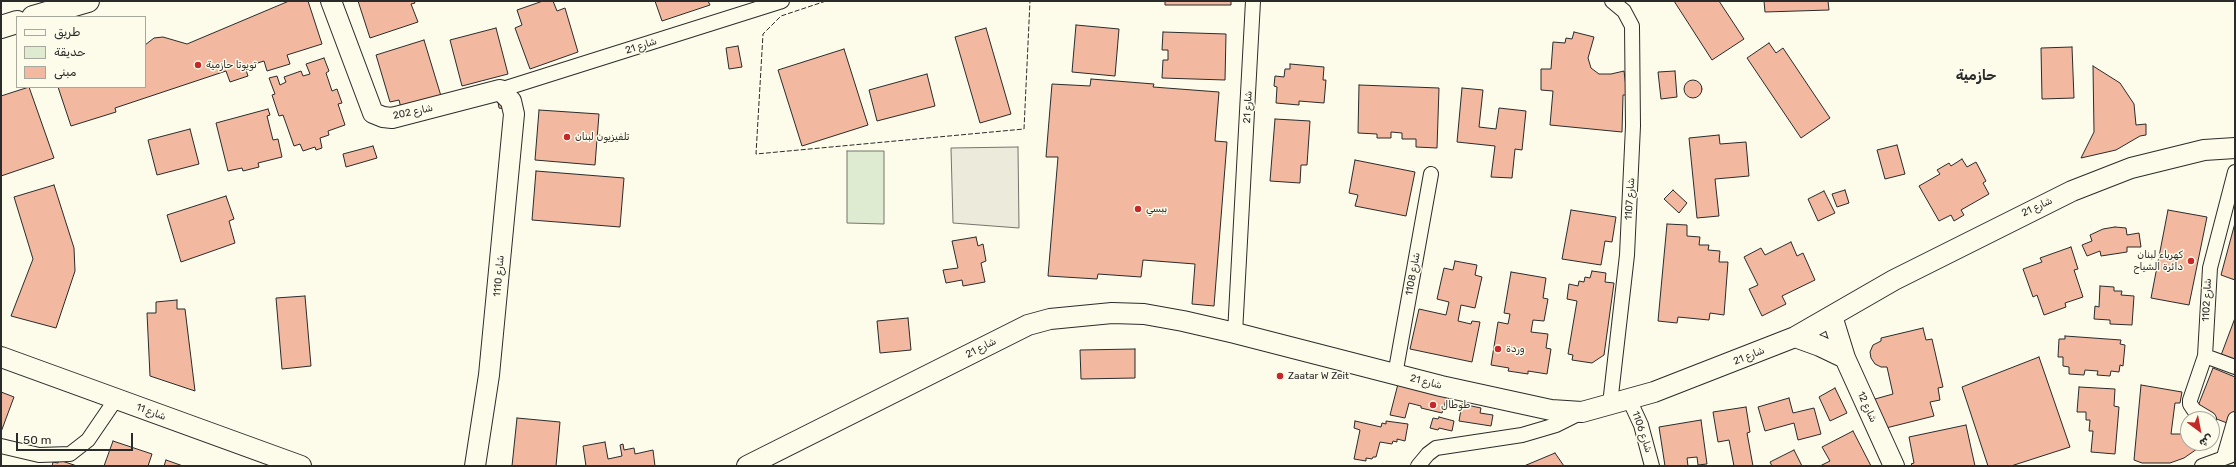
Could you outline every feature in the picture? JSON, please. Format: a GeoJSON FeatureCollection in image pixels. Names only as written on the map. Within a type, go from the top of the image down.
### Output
{"type":"FeatureCollection","features":[{"type":"Feature","properties":{"kind":"highway"},"geometry":{"type":"LineString","coordinates":[[36,16],[88,1]]}},
{"type":"Feature","properties":{"kind":"highway"},"geometry":{"type":"LineString","coordinates":[[1,27],[16,22]]}},
{"type":"Feature","properties":{"kind":"main road","name":"شارع 202"},"geometry":{"type":"LineString","coordinates":[[331,1],[373,113],[383,117],[392,118],[500,90]]}},
{"type":"Feature","properties":{"kind":"main road","name":"شارع 1110"},"geometry":{"type":"LineString","coordinates":[[475,466],[490,375],[514,114],[511,101],[500,90]]}},
{"type":"Feature","properties":{"kind":"main road","name":"شارع 21"},"geometry":{"type":"LineString","coordinates":[[747,466],[1028,324],[1050,319],[1112,313],[1144,314],[1236,332],[1395,375],[1551,410],[1582,412],[1677,384],[1795,337],[1894,280],[2008,221],[2072,191],[2131,168],[2204,150],[2235,148]]}},
{"type":"Feature","properties":{"kind":"main road","name":"شارع 12"},"geometry":{"type":"LineString","coordinates":[[1832,316],[1845,358],[1895,462]]}},
{"type":"Feature","properties":{"kind":"main road"},"geometry":{"type":"LineString","coordinates":[[1795,337],[1820,346],[1845,358]]}},
{"type":"Feature","properties":{"kind":"main road","name":"شارع 11"},"geometry":{"type":"LineString","coordinates":[[1,357],[301,466]]}},
{"type":"Feature","properties":{"kind":"street","name":"شارع 21"},"geometry":{"type":"LineString","coordinates":[[500,90],[782,1]]}},
{"type":"Feature","properties":{"kind":"street","name":"شارع 21"},"geometry":{"type":"LineString","coordinates":[[1236,332],[1253,1]]}},
{"type":"Feature","properties":{"kind":"street","name":"شارع 1107"},"geometry":{"type":"LineString","coordinates":[[1610,404],[1627,255],[1633,126],[1632,26],[1624,11],[1612,1]]}},
{"type":"Feature","properties":{"kind":"street","name":"شارع 1102"},"geometry":{"type":"LineString","coordinates":[[2196,411],[2190,404],[2205,356],[2210,268],[2235,172]]}},
{"type":"Feature","properties":{"kind":"street","name":"شارع 1108"},"geometry":{"type":"LineString","coordinates":[[1395,375],[1431,174]]}},
{"type":"Feature","properties":{"kind":"street"},"geometry":{"type":"LineString","coordinates":[[2205,356],[2235,367]]}},
{"type":"Feature","properties":{"kind":"street"},"geometry":{"type":"LineString","coordinates":[[1,446],[38,454],[70,454],[88,440],[116,399]]}},
{"type":"Feature","properties":{"kind":"street","name":"شارع 1106"},"geometry":{"type":"LineString","coordinates":[[1629,399],[1641,425],[1652,466]]}},
{"type":"Feature","properties":{"kind":"street"},"geometry":{"type":"LineString","coordinates":[[1418,466],[1428,454],[1436,448],[1522,435],[1556,425],[1582,412]]}},
{"type":"Feature","properties":{"kind":"street"},"geometry":{"type":"LineString","coordinates":[[2202,466],[2229,455],[2233,424],[2220,422]]}},
{"type":"Feature","properties":{"kind":"green space"},"geometry":{"type":"Polygon","coordinates":[[[847,151],[884,151],[884,224],[847,223],[847,151]]]}},
{"type":"Feature","properties":{"kind":"shaded area"},"geometry":{"type":"Polygon","coordinates":[[[1018,147],[1019,228],[953,223],[951,148],[1018,147]]]}},
{"type":"Feature","properties":{"kind":"building","name":"تويوتا حازمية"},"geometry":{"type":"Polygon","coordinates":[[[289,1],[308,1],[322,44],[287,55],[290,64],[267,71],[264,61],[245,67],[248,76],[230,82],[226,71],[115,108],[116,112],[71,126],[58,88],[146,88],[146,44],[154,38],[163,37],[187,44],[289,1]]]}},
{"type":"Feature","properties":{"kind":"building"},"geometry":{"type":"Polygon","coordinates":[[[358,1],[414,1],[415,3],[411,4],[418,22],[370,38],[358,1]]]}},
{"type":"Feature","properties":{"kind":"building"},"geometry":{"type":"Polygon","coordinates":[[[543,1],[553,1],[557,11],[565,8],[578,52],[530,69],[515,28],[522,25],[517,10],[543,1]]]}},
{"type":"Feature","properties":{"kind":"building"},"geometry":{"type":"Polygon","coordinates":[[[655,1],[708,1],[710,5],[662,21],[655,1]]]}},
{"type":"Feature","properties":{"kind":"building"},"geometry":{"type":"Polygon","coordinates":[[[1165,1],[1231,1],[1231,5],[1165,5],[1165,1]]]}},
{"type":"Feature","properties":{"kind":"building"},"geometry":{"type":"Polygon","coordinates":[[[1674,1],[1719,1],[1744,39],[1712,60],[1674,1]]]}},
{"type":"Feature","properties":{"kind":"building"},"geometry":{"type":"Polygon","coordinates":[[[1764,1],[1828,1],[1829,10],[1765,12],[1764,1]]]}},
{"type":"Feature","properties":{"kind":"building"},"geometry":{"type":"Polygon","coordinates":[[[1076,25],[1119,29],[1115,76],[1072,72],[1076,25]]]}},
{"type":"Feature","properties":{"kind":"building"},"geometry":{"type":"Polygon","coordinates":[[[496,28],[508,74],[462,86],[450,40],[496,28]]]}},
{"type":"Feature","properties":{"kind":"building"},"geometry":{"type":"Polygon","coordinates":[[[986,28],[1011,114],[980,123],[955,37],[986,28]]]}},
{"type":"Feature","properties":{"kind":"building"},"geometry":{"type":"Polygon","coordinates":[[[1163,32],[1226,34],[1225,80],[1162,78],[1163,60],[1168,60],[1168,50],[1162,50],[1163,32]]]}},
{"type":"Feature","properties":{"kind":"building"},"geometry":{"type":"Polygon","coordinates":[[[1574,32],[1594,37],[1588,58],[1591,68],[1599,74],[1611,74],[1624,71],[1627,95],[1623,95],[1622,132],[1550,125],[1553,91],[1541,90],[1541,69],[1551,69],[1553,42],[1565,43],[1566,38],[1572,39],[1574,32]]]}},
{"type":"Feature","properties":{"kind":"building"},"geometry":{"type":"Polygon","coordinates":[[[424,40],[441,96],[401,108],[399,100],[390,102],[376,55],[424,40]]]}},
{"type":"Feature","properties":{"kind":"building"},"geometry":{"type":"Polygon","coordinates":[[[1769,43],[1776,53],[1783,48],[1830,118],[1801,138],[1747,58],[1769,43]]]}},
{"type":"Feature","properties":{"kind":"building"},"geometry":{"type":"Polygon","coordinates":[[[738,46],[742,67],[729,69],[726,48],[738,46]]]}},
{"type":"Feature","properties":{"kind":"building"},"geometry":{"type":"Polygon","coordinates":[[[2072,47],[2074,98],[2042,99],[2041,48],[2072,47]]]}},
{"type":"Feature","properties":{"kind":"building"},"geometry":{"type":"Polygon","coordinates":[[[844,49],[868,125],[802,146],[778,70],[844,49]]]}},
{"type":"Feature","properties":{"kind":"building"},"geometry":{"type":"Polygon","coordinates":[[[324,58],[329,71],[326,73],[332,91],[337,89],[342,103],[338,104],[345,125],[328,131],[329,135],[320,138],[322,148],[316,150],[315,147],[303,151],[300,144],[294,146],[283,115],[279,116],[272,95],[275,94],[269,78],[277,76],[280,85],[286,82],[284,77],[301,71],[303,76],[310,74],[306,64],[324,58]]]}},
{"type":"Feature","properties":{"kind":"building"},"geometry":{"type":"Polygon","coordinates":[[[1290,64],[1324,67],[1323,80],[1326,80],[1324,103],[1299,101],[1299,105],[1276,103],[1277,87],[1274,86],[1275,76],[1284,77],[1285,69],[1290,69],[1290,64]]]}},
{"type":"Feature","properties":{"kind":"building"},"geometry":{"type":"Polygon","coordinates":[[[2093,66],[2120,83],[2134,104],[2136,125],[2146,124],[2146,135],[2140,136],[2116,150],[2081,158],[2094,132],[2093,66]]]}},
{"type":"Feature","properties":{"kind":"building"},"geometry":{"type":"Polygon","coordinates":[[[1675,71],[1677,97],[1661,99],[1658,72],[1675,71]]]}},
{"type":"Feature","properties":{"kind":"building"},"geometry":{"type":"Polygon","coordinates":[[[927,74],[935,106],[877,121],[869,90],[927,74]]]}},
{"type":"Feature","properties":{"kind":"building","name":"ببسي"},"geometry":{"type":"Polygon","coordinates":[[[1091,79],[1154,84],[1153,87],[1219,92],[1215,141],[1227,142],[1214,306],[1192,304],[1195,264],[1143,260],[1141,277],[1098,274],[1097,279],[1048,276],[1058,157],[1046,157],[1052,84],[1090,86],[1091,79]]]}},
{"type":"Feature","properties":{"kind":"building"},"geometry":{"type":"Polygon","coordinates":[[[1689,80],[1697,80],[1702,85],[1700,96],[1697,98],[1689,98],[1684,93],[1684,85],[1689,80]]]}},
{"type":"Feature","properties":{"kind":"building"},"geometry":{"type":"Polygon","coordinates":[[[1359,85],[1439,88],[1437,148],[1416,147],[1416,139],[1402,139],[1402,133],[1391,132],[1391,138],[1377,138],[1377,134],[1358,133],[1359,85]]]}},
{"type":"Feature","properties":{"kind":"building"},"geometry":{"type":"Polygon","coordinates":[[[29,88],[54,158],[1,176],[1,96],[29,88]]]}},
{"type":"Feature","properties":{"kind":"building"},"geometry":{"type":"Polygon","coordinates":[[[1462,88],[1483,90],[1479,127],[1496,129],[1499,108],[1526,111],[1522,150],[1515,149],[1512,178],[1491,177],[1495,146],[1457,142],[1462,88]]]}},
{"type":"Feature","properties":{"kind":"building"},"geometry":{"type":"Polygon","coordinates":[[[498,102],[505,109],[499,108],[498,102]]]}},
{"type":"Feature","properties":{"kind":"building"},"geometry":{"type":"Polygon","coordinates":[[[268,109],[270,115],[267,116],[273,140],[278,139],[282,157],[258,163],[259,167],[243,171],[242,168],[228,171],[216,123],[268,109]]]}},
{"type":"Feature","properties":{"kind":"building","name":"تلفيزيون لبنان"},"geometry":{"type":"Polygon","coordinates":[[[539,110],[599,114],[595,165],[535,160],[539,110]]]}},
{"type":"Feature","properties":{"kind":"building"},"geometry":{"type":"Polygon","coordinates":[[[1275,119],[1310,121],[1307,165],[1301,165],[1300,183],[1270,181],[1275,119]]]}},
{"type":"Feature","properties":{"kind":"building"},"geometry":{"type":"Polygon","coordinates":[[[190,129],[199,164],[157,175],[148,140],[190,129]]]}},
{"type":"Feature","properties":{"kind":"building"},"geometry":{"type":"Polygon","coordinates":[[[1719,135],[1720,144],[1746,142],[1749,176],[1715,179],[1719,216],[1697,218],[1689,138],[1719,135]]]}},
{"type":"Feature","properties":{"kind":"building"},"geometry":{"type":"Polygon","coordinates":[[[1897,145],[1905,174],[1885,179],[1877,150],[1897,145]]]}},
{"type":"Feature","properties":{"kind":"building"},"geometry":{"type":"Polygon","coordinates":[[[373,146],[377,158],[346,167],[343,154],[373,146]]]}},
{"type":"Feature","properties":{"kind":"building"},"geometry":{"type":"Polygon","coordinates":[[[1962,159],[1967,167],[1976,162],[1986,181],[1983,183],[1989,194],[1961,210],[1964,215],[1954,221],[1951,215],[1939,221],[1919,186],[1940,174],[1937,170],[1949,163],[1951,166],[1962,159]]]}},
{"type":"Feature","properties":{"kind":"building"},"geometry":{"type":"Polygon","coordinates":[[[1355,160],[1415,172],[1406,216],[1355,206],[1358,195],[1349,193],[1355,160]]]}},
{"type":"Feature","properties":{"kind":"building"},"geometry":{"type":"Polygon","coordinates":[[[536,171],[624,178],[620,227],[532,220],[536,171]]]}},
{"type":"Feature","properties":{"kind":"building"},"geometry":{"type":"Polygon","coordinates":[[[54,185],[74,248],[75,271],[56,328],[11,316],[33,259],[14,197],[54,185]]]}},
{"type":"Feature","properties":{"kind":"building"},"geometry":{"type":"Polygon","coordinates":[[[1673,190],[1687,203],[1679,213],[1664,199],[1673,190]]]}},
{"type":"Feature","properties":{"kind":"building"},"geometry":{"type":"Polygon","coordinates":[[[1845,190],[1849,203],[1837,207],[1832,194],[1845,190]]]}},
{"type":"Feature","properties":{"kind":"building"},"geometry":{"type":"Polygon","coordinates":[[[1824,191],[1835,213],[1818,221],[1808,199],[1824,191]]]}},
{"type":"Feature","properties":{"kind":"building"},"geometry":{"type":"Polygon","coordinates":[[[226,196],[234,219],[229,221],[235,243],[181,262],[167,215],[226,196]]]}},
{"type":"Feature","properties":{"kind":"building"},"geometry":{"type":"Polygon","coordinates":[[[1571,210],[1616,217],[1612,242],[1605,241],[1601,265],[1562,259],[1571,210]]]}},
{"type":"Feature","properties":{"kind":"building"},"geometry":{"type":"Polygon","coordinates":[[[2168,210],[2207,217],[2189,305],[2151,298],[2168,210]]]}},
{"type":"Feature","properties":{"kind":"building"},"geometry":{"type":"Polygon","coordinates":[[[2235,223],[2235,280],[2221,275],[2235,223]]]}},
{"type":"Feature","properties":{"kind":"building"},"geometry":{"type":"Polygon","coordinates":[[[1667,224],[1687,225],[1687,236],[1700,237],[1699,245],[1709,245],[1708,250],[1720,251],[1719,262],[1728,262],[1724,315],[1710,313],[1709,320],[1678,317],[1677,323],[1658,321],[1667,224]]]}},
{"type":"Feature","properties":{"kind":"building"},"geometry":{"type":"Polygon","coordinates":[[[2115,227],[2126,228],[2127,235],[2139,233],[2141,247],[2127,247],[2127,252],[2101,256],[2100,251],[2087,256],[2082,245],[2092,241],[2090,235],[2103,229],[2115,227]]]}},
{"type":"Feature","properties":{"kind":"building"},"geometry":{"type":"Polygon","coordinates":[[[976,237],[978,246],[983,244],[986,261],[981,263],[985,282],[963,286],[962,280],[946,283],[943,270],[958,268],[952,241],[976,237]]]}},
{"type":"Feature","properties":{"kind":"building"},"geometry":{"type":"Polygon","coordinates":[[[1791,242],[1797,256],[1803,253],[1815,280],[1782,296],[1786,304],[1762,316],[1749,289],[1758,285],[1744,257],[1761,248],[1765,255],[1791,242]]]}},
{"type":"Feature","properties":{"kind":"building"},"geometry":{"type":"Polygon","coordinates":[[[2071,247],[2078,269],[2074,270],[2083,297],[2065,303],[2066,307],[2044,315],[2037,295],[2033,297],[2023,269],[2042,262],[2040,258],[2071,247]]]}},
{"type":"Feature","properties":{"kind":"building"},"geometry":{"type":"Polygon","coordinates":[[[1455,261],[1477,265],[1475,275],[1482,277],[1475,308],[1461,305],[1458,321],[1471,324],[1472,321],[1480,322],[1472,362],[1410,349],[1419,309],[1446,315],[1449,302],[1437,299],[1444,268],[1453,270],[1455,261]]]}},
{"type":"Feature","properties":{"kind":"building"},"geometry":{"type":"Polygon","coordinates":[[[1592,271],[1606,273],[1605,282],[1614,283],[1604,355],[1592,363],[1572,360],[1573,355],[1568,354],[1577,301],[1567,299],[1569,284],[1578,286],[1579,281],[1584,282],[1585,277],[1590,278],[1592,271]]]}},
{"type":"Feature","properties":{"kind":"building"},"geometry":{"type":"Polygon","coordinates":[[[1511,272],[1546,278],[1543,298],[1548,299],[1544,321],[1533,320],[1531,332],[1548,334],[1546,348],[1551,349],[1547,374],[1528,371],[1528,374],[1508,371],[1509,368],[1491,365],[1498,322],[1508,324],[1510,314],[1504,313],[1511,272]]]}},
{"type":"Feature","properties":{"kind":"building"},"geometry":{"type":"Polygon","coordinates":[[[2100,286],[2114,287],[2114,291],[2122,291],[2121,295],[2134,296],[2132,325],[2110,324],[2110,320],[2094,319],[2095,306],[2099,307],[2100,286]]]}},
{"type":"Feature","properties":{"kind":"building"},"geometry":{"type":"Polygon","coordinates":[[[305,296],[311,366],[282,369],[276,298],[305,296]]]}},
{"type":"Feature","properties":{"kind":"building"},"geometry":{"type":"Polygon","coordinates":[[[177,300],[177,309],[185,309],[195,391],[150,376],[147,313],[156,313],[156,302],[177,300]]]}},
{"type":"Feature","properties":{"kind":"building"},"geometry":{"type":"Polygon","coordinates":[[[908,318],[911,350],[880,353],[877,321],[908,318]]]}},
{"type":"Feature","properties":{"kind":"building"},"geometry":{"type":"Polygon","coordinates":[[[2235,318],[2235,363],[2220,358],[2235,318]]]}},
{"type":"Feature","properties":{"kind":"building"},"geometry":{"type":"Polygon","coordinates":[[[1923,328],[1926,340],[1932,339],[1943,387],[1938,388],[1940,400],[1930,402],[1934,416],[1882,429],[1875,399],[1893,394],[1887,367],[1881,367],[1875,364],[1871,358],[1870,352],[1873,345],[1881,341],[1881,338],[1923,328]]]}},
{"type":"Feature","properties":{"kind":"building"},"geometry":{"type":"Polygon","coordinates":[[[2065,336],[2121,340],[2120,344],[2125,345],[2123,366],[2120,365],[2119,372],[2111,371],[2110,376],[2097,375],[2098,371],[2085,370],[2084,375],[2069,374],[2069,367],[2063,366],[2063,357],[2058,357],[2059,339],[2065,339],[2065,336]]]}},
{"type":"Feature","properties":{"kind":"building"},"geometry":{"type":"Polygon","coordinates":[[[1135,349],[1135,378],[1081,379],[1080,350],[1135,349]]]}},
{"type":"Feature","properties":{"kind":"building"},"geometry":{"type":"Polygon","coordinates":[[[2039,357],[2070,447],[2011,466],[1988,466],[1962,387],[2039,357]]]}},
{"type":"Feature","properties":{"kind":"building"},"geometry":{"type":"Polygon","coordinates":[[[2213,368],[2235,377],[2235,411],[2232,419],[2227,423],[2220,420],[2220,411],[2196,411],[2213,368]]]}},
{"type":"Feature","properties":{"kind":"building"},"geometry":{"type":"Polygon","coordinates":[[[1398,384],[1447,396],[1442,413],[1421,408],[1421,406],[1409,403],[1405,418],[1390,415],[1398,384]]]}},
{"type":"Feature","properties":{"kind":"building"},"geometry":{"type":"Polygon","coordinates":[[[2141,385],[2182,392],[2180,403],[2175,403],[2171,434],[2180,434],[2180,451],[2194,451],[2184,458],[2170,463],[2142,463],[2134,460],[2141,385]]]}},
{"type":"Feature","properties":{"kind":"building"},"geometry":{"type":"Polygon","coordinates":[[[2079,387],[2115,389],[2114,406],[2119,407],[2115,454],[2091,452],[2093,431],[2089,431],[2090,420],[2086,420],[2086,412],[2077,412],[2079,387]]]}},
{"type":"Feature","properties":{"kind":"building"},"geometry":{"type":"Polygon","coordinates":[[[1835,388],[1847,413],[1830,421],[1819,397],[1835,388]]]}},
{"type":"Feature","properties":{"kind":"building"},"geometry":{"type":"Polygon","coordinates":[[[1,392],[14,397],[1,432],[1,392]]]}},
{"type":"Feature","properties":{"kind":"building"},"geometry":{"type":"Polygon","coordinates":[[[1789,398],[1793,413],[1814,408],[1821,434],[1798,440],[1794,423],[1765,431],[1758,407],[1789,398]]]}},
{"type":"Feature","properties":{"kind":"building"},"geometry":{"type":"Polygon","coordinates":[[[1462,404],[1481,408],[1480,413],[1493,415],[1491,426],[1459,421],[1462,404]]]}},
{"type":"Feature","properties":{"kind":"building"},"geometry":{"type":"Polygon","coordinates":[[[1746,407],[1750,432],[1747,433],[1753,466],[1734,466],[1729,440],[1718,442],[1713,412],[1746,407]]]}},
{"type":"Feature","properties":{"kind":"building"},"geometry":{"type":"Polygon","coordinates":[[[1439,417],[1454,421],[1452,431],[1439,428],[1438,430],[1430,428],[1433,418],[1438,419],[1439,417]]]}},
{"type":"Feature","properties":{"kind":"building"},"geometry":{"type":"Polygon","coordinates":[[[517,418],[560,422],[556,466],[512,466],[517,418]]]}},
{"type":"Feature","properties":{"kind":"building"},"geometry":{"type":"Polygon","coordinates":[[[1701,420],[1707,464],[1698,465],[1697,457],[1687,458],[1688,466],[1665,466],[1659,427],[1701,420]]]}},
{"type":"Feature","properties":{"kind":"building"},"geometry":{"type":"Polygon","coordinates":[[[1355,421],[1381,427],[1382,423],[1386,424],[1386,421],[1408,424],[1405,441],[1397,439],[1397,442],[1393,441],[1392,444],[1380,442],[1376,457],[1373,457],[1372,459],[1366,458],[1366,461],[1354,459],[1360,430],[1354,428],[1355,421]]]}},
{"type":"Feature","properties":{"kind":"building"},"geometry":{"type":"Polygon","coordinates":[[[1966,425],[1975,466],[1913,466],[1911,464],[1914,463],[1909,437],[1966,425]]]}},
{"type":"Feature","properties":{"kind":"building"},"geometry":{"type":"Polygon","coordinates":[[[1853,431],[1871,466],[1820,466],[1830,461],[1822,447],[1853,431]]]}},
{"type":"Feature","properties":{"kind":"building"},"geometry":{"type":"Polygon","coordinates":[[[113,441],[152,454],[148,466],[104,466],[113,441]]]}},
{"type":"Feature","properties":{"kind":"building"},"geometry":{"type":"Polygon","coordinates":[[[605,442],[608,459],[622,456],[620,445],[623,444],[624,450],[634,448],[635,454],[653,450],[655,466],[586,466],[583,446],[605,442]]]}},
{"type":"Feature","properties":{"kind":"building"},"geometry":{"type":"Polygon","coordinates":[[[1794,450],[1802,466],[1772,466],[1770,462],[1794,450]]]}},
{"type":"Feature","properties":{"kind":"building"},"geometry":{"type":"Polygon","coordinates":[[[1555,453],[1564,466],[1524,466],[1555,453]]]}},
{"type":"Feature","properties":{"kind":"building"},"geometry":{"type":"Polygon","coordinates":[[[59,460],[77,466],[52,466],[53,462],[58,463],[59,460]]]}},
{"type":"Feature","properties":{"kind":"building"},"geometry":{"type":"Polygon","coordinates":[[[166,460],[183,466],[164,466],[166,460]]]}},
{"type":"Feature","properties":{"kind":"fence"},"geometry":{"type":"LineString","coordinates":[[826,1],[781,16],[763,34],[756,154],[1024,129],[1030,1]]}},
{"type":"Feature","properties":{"kind":"place","name":"تويوتا حازمية"},"geometry":{"type":"Point","coordinates":[198,65]}},
{"type":"Feature","properties":{"kind":"place","name":"تلفيزيون لبنان"},"geometry":{"type":"Point","coordinates":[567,137]}},
{"type":"Feature","properties":{"kind":"place","name":"ببسي"},"geometry":{"type":"Point","coordinates":[1138,209]}},
{"type":"Feature","properties":{"kind":"place","name":"كهرباء لبنان دائرة الشياح"},"geometry":{"type":"Point","coordinates":[2191,261]}},
{"type":"Feature","properties":{"kind":"place","name":"وردة"},"geometry":{"type":"Point","coordinates":[1498,349]}},
{"type":"Feature","properties":{"kind":"place","name":"Zaatar W Zeit"},"geometry":{"type":"Point","coordinates":[1280,376]}},
{"type":"Feature","properties":{"kind":"place","name":"طوطال"},"geometry":{"type":"Point","coordinates":[1433,405]}},
{"type":"Feature","properties":{"kind":"district","name":"حازمية"},"geometry":{"type":"Point","coordinates":[1976,76]}}]}
